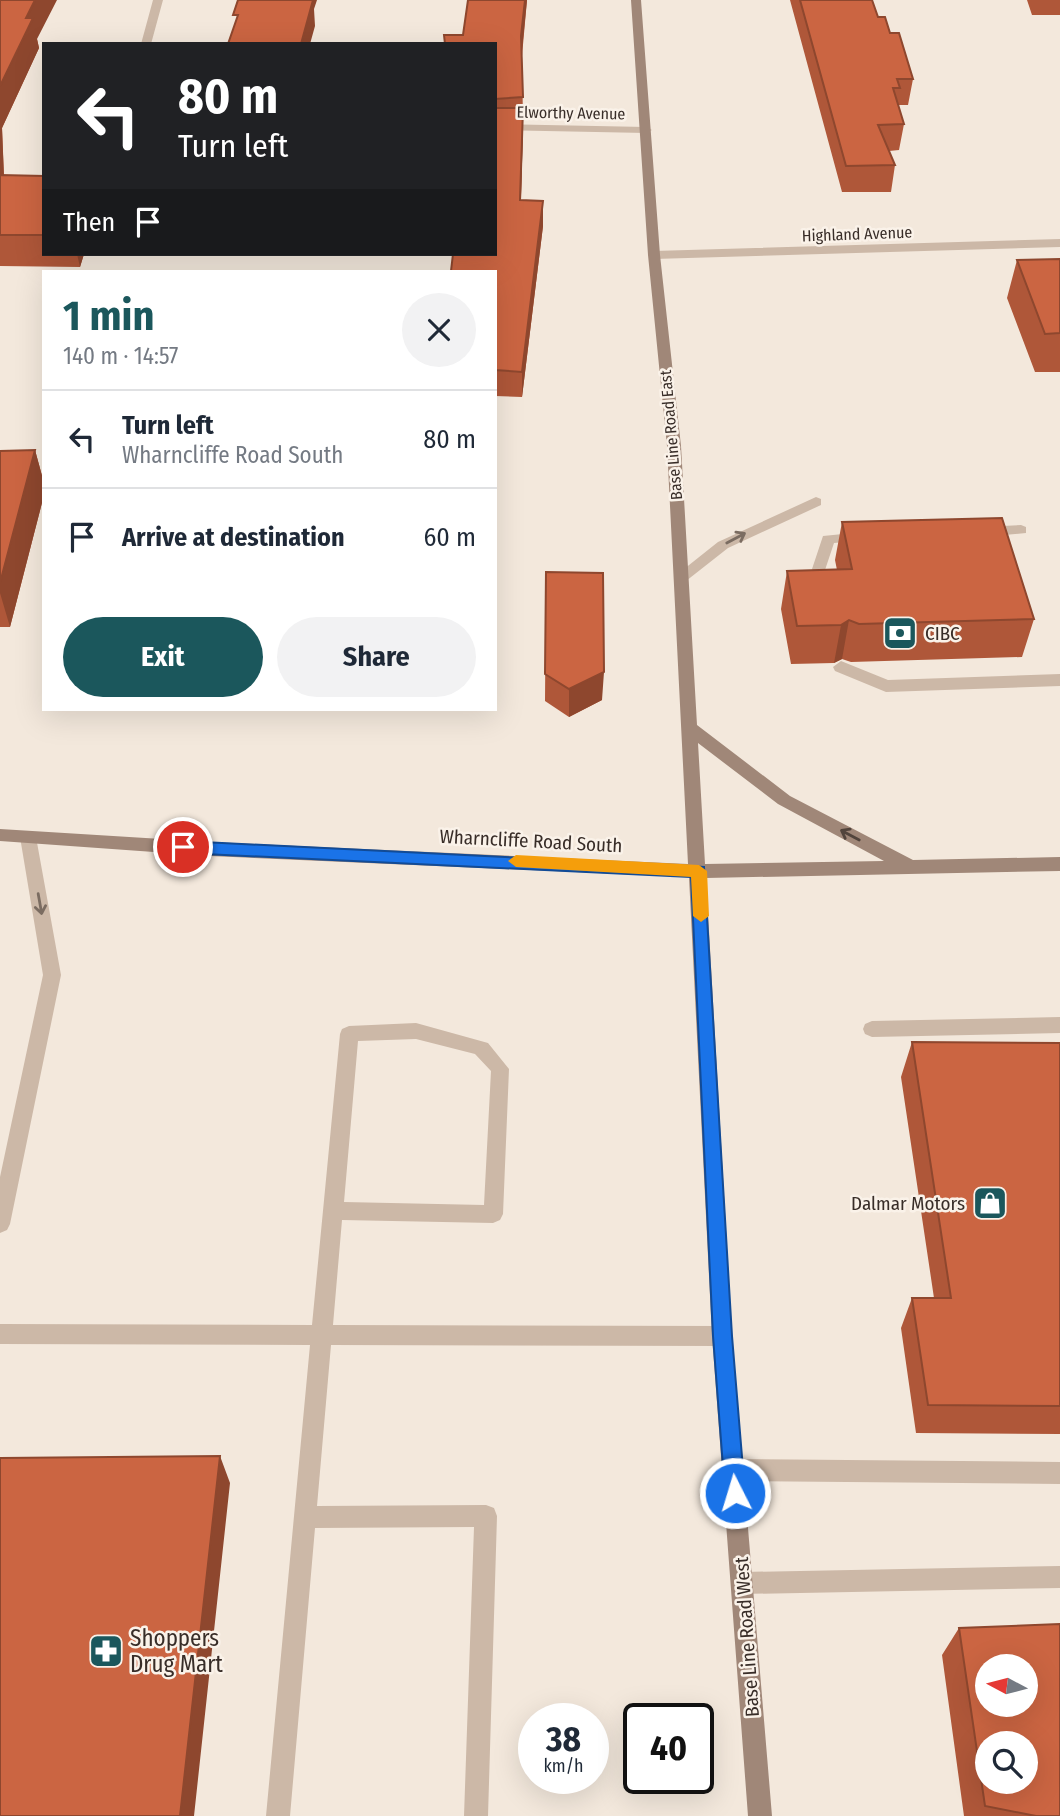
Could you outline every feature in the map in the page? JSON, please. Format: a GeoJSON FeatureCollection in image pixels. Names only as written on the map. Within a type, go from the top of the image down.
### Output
{"type":"FeatureCollection","features":[{"type":"Feature","properties":{"kind":"street"},"geometry":{"type":"LineString","coordinates":[[147,42],[158,0]]}},
{"type":"Feature","properties":{"kind":"street","name":"Base Line Road East"},"geometry":{"type":"LineString","coordinates":[[636,0],[654,255],[674,446],[688,727],[699,871]]}},
{"type":"Feature","properties":{"kind":"street","name":"Elworthy Avenue"},"geometry":{"type":"LineString","coordinates":[[497,127],[646,130]]}},
{"type":"Feature","properties":{"kind":"street","name":"Highland Avenue"},"geometry":{"type":"LineString","coordinates":[[654,255],[1060,243]]}},
{"type":"Feature","properties":{"kind":"street"},"geometry":{"type":"LineString","coordinates":[[681,577],[723,545],[816,502]]}},
{"type":"Feature","properties":{"kind":"street"},"geometry":{"type":"LineString","coordinates":[[966,533],[1021,530]]}},
{"type":"Feature","properties":{"kind":"street"},"geometry":{"type":"LineString","coordinates":[[819,569],[828,539],[883,536]]}},
{"type":"Feature","properties":{"kind":"street"},"geometry":{"type":"LineString","coordinates":[[841,667],[886,686],[1060,680]]}},
{"type":"Feature","properties":{"kind":"street"},"geometry":{"type":"LineString","coordinates":[[688,727],[784,800],[910,867]]}},
{"type":"Feature","properties":{"kind":"street","name":"Wharncliffe Road South"},"geometry":{"type":"LineString","coordinates":[[0,835],[210,849],[699,871],[1060,864]]}},
{"type":"Feature","properties":{"kind":"street"},"geometry":{"type":"LineString","coordinates":[[0,1224],[52,975],[28,837]]}},
{"type":"Feature","properties":{"kind":"street","name":"Base Line Road West"},"geometry":{"type":"LineString","coordinates":[[699,871],[722,1336],[760,1816]]}},
{"type":"Feature","properties":{"kind":"street"},"geometry":{"type":"LineString","coordinates":[[872,1029],[1060,1025]]}},
{"type":"Feature","properties":{"kind":"street"},"geometry":{"type":"LineString","coordinates":[[278,1816],[349,1034],[416,1031],[481,1048],[500,1069],[493,1214],[335,1211]]}},
{"type":"Feature","properties":{"kind":"street"},"geometry":{"type":"LineString","coordinates":[[0,1334],[722,1336]]}},
{"type":"Feature","properties":{"kind":"street"},"geometry":{"type":"LineString","coordinates":[[733,1470],[1060,1473]]}},
{"type":"Feature","properties":{"kind":"street"},"geometry":{"type":"LineString","coordinates":[[306,1517],[486,1516],[476,1816]]}},
{"type":"Feature","properties":{"kind":"street"},"geometry":{"type":"LineString","coordinates":[[743,1583],[1060,1577]]}},
{"type":"Feature","properties":{"kind":"building"},"geometry":{"type":"Polygon","coordinates":[[[0,0],[35,0],[26,18],[33,18],[0,86],[0,0]]]}},
{"type":"Feature","properties":{"kind":"building"},"geometry":{"type":"Polygon","coordinates":[[[238,0],[313,0],[302,42],[229,42],[238,15],[233,15],[238,0]]]}},
{"type":"Feature","properties":{"kind":"building"},"geometry":{"type":"Polygon","coordinates":[[[468,0],[525,0],[521,36],[523,97],[497,99],[497,42],[445,42],[444,35],[463,35],[468,0]]]}},
{"type":"Feature","properties":{"kind":"building"},"geometry":{"type":"Polygon","coordinates":[[[800,0],[872,0],[878,17],[885,17],[890,33],[899,33],[913,79],[897,79],[900,88],[893,88],[904,124],[878,125],[895,165],[846,166],[800,0]]]}},
{"type":"Feature","properties":{"kind":"building"},"geometry":{"type":"Polygon","coordinates":[[[497,108],[523,108],[520,200],[543,201],[522,372],[497,370],[497,270],[451,270],[453,256],[497,256],[497,108]]]}},
{"type":"Feature","properties":{"kind":"building"},"geometry":{"type":"Polygon","coordinates":[[[0,175],[42,176],[42,235],[0,235],[0,175]]]}},
{"type":"Feature","properties":{"kind":"building"},"geometry":{"type":"Polygon","coordinates":[[[1060,259],[1060,333],[1045,334],[1017,260],[1060,259]]]}},
{"type":"Feature","properties":{"kind":"building"},"geometry":{"type":"Polygon","coordinates":[[[35,450],[0,583],[0,451],[35,450]]]}},
{"type":"Feature","properties":{"kind":"building"},"geometry":{"type":"Polygon","coordinates":[[[1002,518],[1034,619],[859,624],[849,620],[841,625],[797,626],[787,571],[852,569],[842,522],[1002,518]]]}},
{"type":"Feature","properties":{"kind":"building"},"geometry":{"type":"Polygon","coordinates":[[[546,572],[603,573],[604,672],[569,689],[545,674],[546,572]]]}},
{"type":"Feature","properties":{"kind":"building","name":"Dalmar Motors"},"geometry":{"type":"Polygon","coordinates":[[[912,1042],[1060,1043],[1060,1406],[928,1405],[912,1298],[951,1298],[912,1042]]]}},
{"type":"Feature","properties":{"kind":"building","name":"Shoppers Drug Mart"},"geometry":{"type":"Polygon","coordinates":[[[220,1456],[180,1816],[0,1816],[0,1458],[220,1456]]]}},
{"type":"Feature","properties":{"kind":"building"},"geometry":{"type":"Polygon","coordinates":[[[1060,1624],[1060,1816],[1036,1816],[985,1806],[983,1794],[1038,1794],[1038,1731],[975,1731],[975,1738],[959,1628],[1060,1624]]]}},
{"type":"Feature","properties":{"kind":"slow traffic"},"geometry":{"type":"LineString","coordinates":[[516,861],[699,871],[701,916]]}},
{"type":"Feature","properties":{"kind":"place","name":"CIBC"},"geometry":{"type":"Point","coordinates":[900,633]}},
{"type":"Feature","properties":{"kind":"place","name":"Dalmar Motors"},"geometry":{"type":"Point","coordinates":[990,1203]}},
{"type":"Feature","properties":{"kind":"place","name":"Shoppers Drug Mart"},"geometry":{"type":"Point","coordinates":[106,1651]}},
{"type":"Feature","properties":{"kind":"route"},"geometry":{"type":"LineString","coordinates":[[183,847],[699,871],[722,1336],[735,1493]]}}]}
